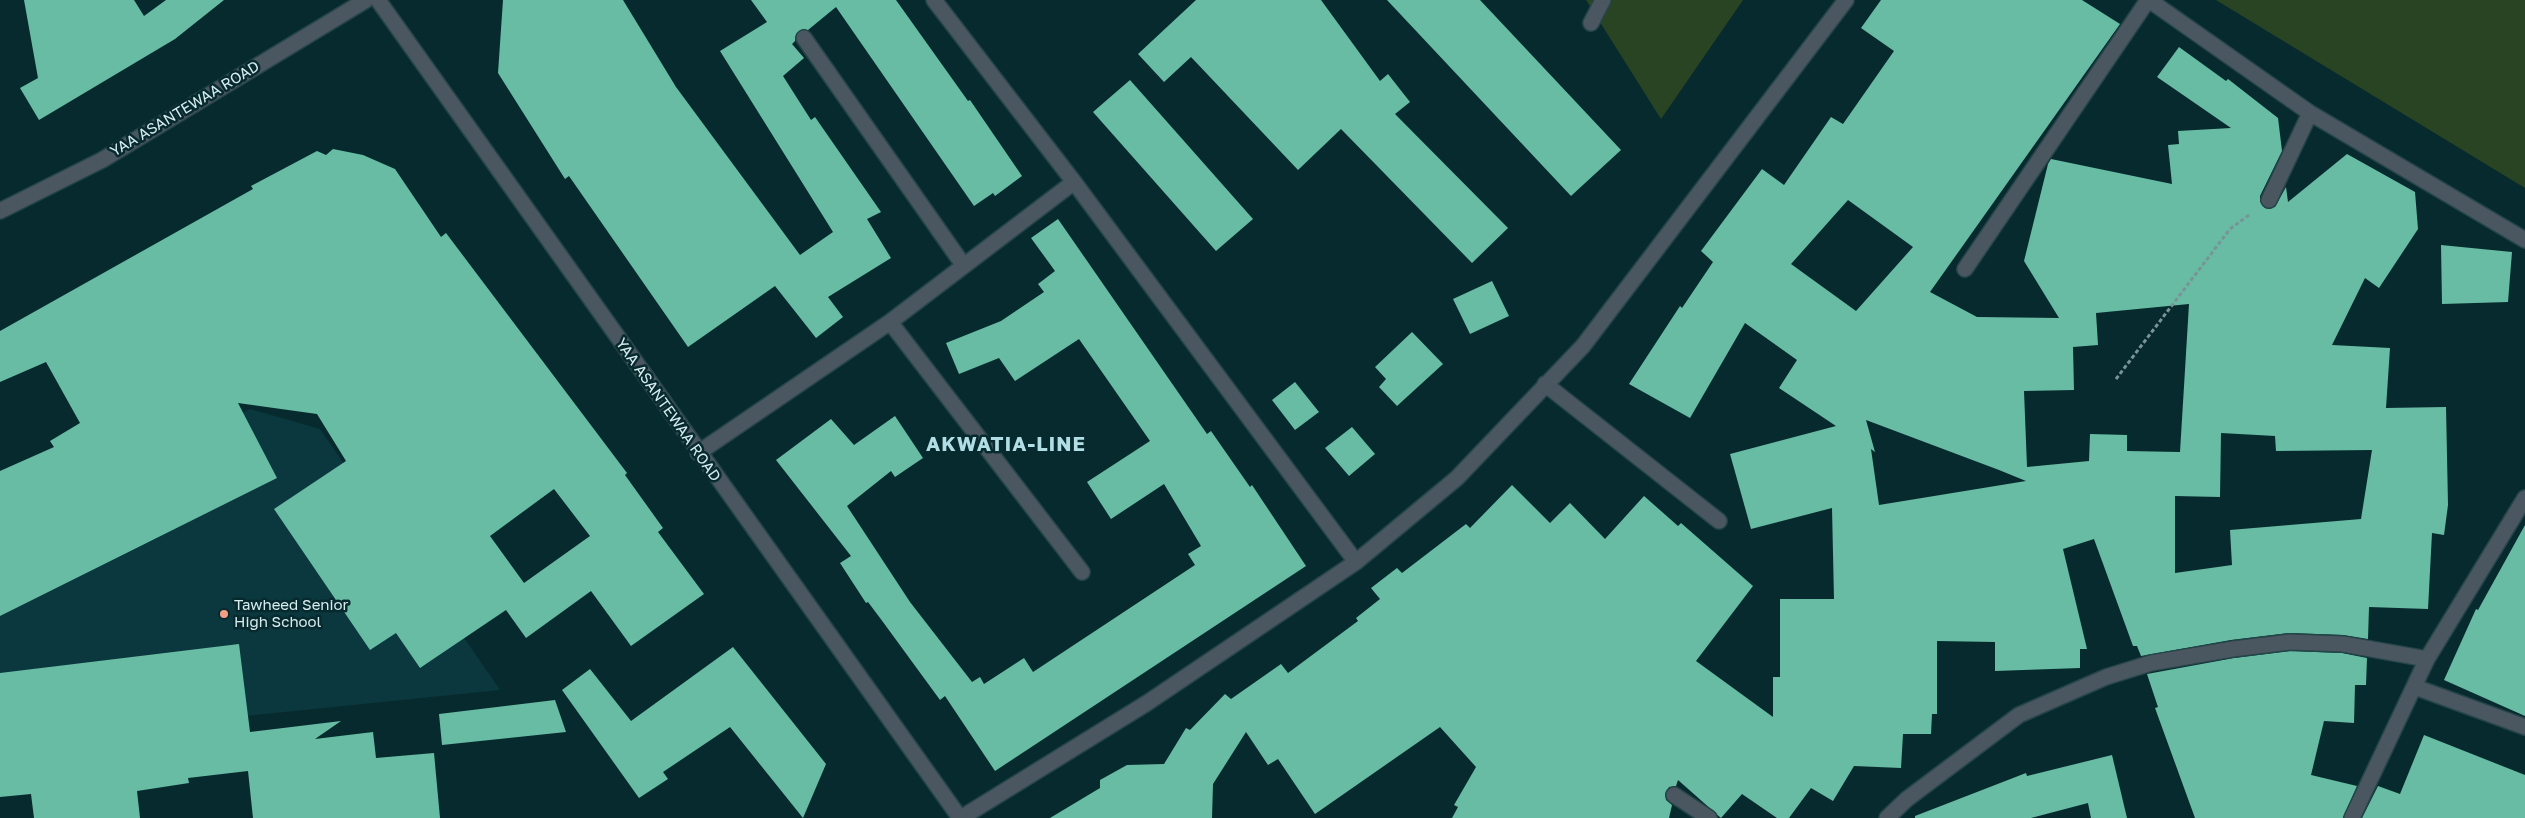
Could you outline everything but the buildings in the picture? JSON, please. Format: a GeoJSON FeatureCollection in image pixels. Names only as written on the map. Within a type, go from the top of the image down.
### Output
{"type":"FeatureCollection","features":[{"type":"Feature","properties":{"kind":"street","name":"YAA ASANTEWAA ROAD"},"geometry":{"type":"LineString","coordinates":[[0,210],[102,160],[366,0]]}},
{"type":"Feature","properties":{"kind":"street","name":"YAA ASANTEWAA ROAD"},"geometry":{"type":"LineString","coordinates":[[378,0],[698,453],[960,818]]}},
{"type":"Feature","properties":{"kind":"street"},"geometry":{"type":"LineString","coordinates":[[934,0],[1074,182],[1356,562]]}},
{"type":"Feature","properties":{"kind":"street"},"geometry":{"type":"LineString","coordinates":[[1591,23],[1604,0]]}},
{"type":"Feature","properties":{"kind":"street"},"geometry":{"type":"LineString","coordinates":[[960,818],[1147,704],[1356,562],[1457,478],[1583,346],[1846,0]]}},
{"type":"Feature","properties":{"kind":"street"},"geometry":{"type":"LineString","coordinates":[[1965,269],[2148,0],[2310,113],[2525,240]]}},
{"type":"Feature","properties":{"kind":"street"},"geometry":{"type":"LineString","coordinates":[[804,38],[964,266]]}},
{"type":"Feature","properties":{"kind":"street"},"geometry":{"type":"LineString","coordinates":[[2269,200],[2310,113]]}},
{"type":"Feature","properties":{"kind":"street"},"geometry":{"type":"LineString","coordinates":[[698,453],[890,322],[1074,182]]}},
{"type":"Feature","properties":{"kind":"street"},"geometry":{"type":"LineString","coordinates":[[890,322],[1082,572]]}},
{"type":"Feature","properties":{"kind":"street"},"geometry":{"type":"LineString","coordinates":[[1545,384],[1719,521]]}},
{"type":"Feature","properties":{"kind":"street"},"geometry":{"type":"LineString","coordinates":[[2352,818],[2427,659],[2525,498]]}},
{"type":"Feature","properties":{"kind":"street"},"geometry":{"type":"LineString","coordinates":[[1887,818],[1907,799],[2019,716],[2106,677],[2150,663],[2233,649],[2290,642],[2343,644],[2427,659]]}},
{"type":"Feature","properties":{"kind":"street"},"geometry":{"type":"LineString","coordinates":[[2415,687],[2525,727]]}},
{"type":"Feature","properties":{"kind":"street"},"geometry":{"type":"LineString","coordinates":[[1674,795],[1709,818]]}},
{"type":"Feature","properties":{"kind":"path"},"geometry":{"type":"LineString","coordinates":[[2116,379],[2230,229],[2269,200]]}},
{"type":"Feature","properties":{"kind":"shaded area","name":"Tawheed Senior High School"},"geometry":{"type":"Polygon","coordinates":[[[250,409],[320,429],[500,690],[0,741],[0,538],[250,409]]]}},
{"type":"Feature","properties":{"kind":"green space"},"geometry":{"type":"Polygon","coordinates":[[[1586,0],[1743,0],[1661,119],[1586,0]]]}},
{"type":"Feature","properties":{"kind":"green space"},"geometry":{"type":"Polygon","coordinates":[[[2216,0],[2525,0],[2525,188],[2216,0]]]}},
{"type":"Feature","properties":{"kind":"place","name":"Tawheed Senior High School"},"geometry":{"type":"Point","coordinates":[224,614]}},
{"type":"Feature","properties":{"kind":"district","name":"AKWATIA-LINE"},"geometry":{"type":"Point","coordinates":[1006,445]}}]}
